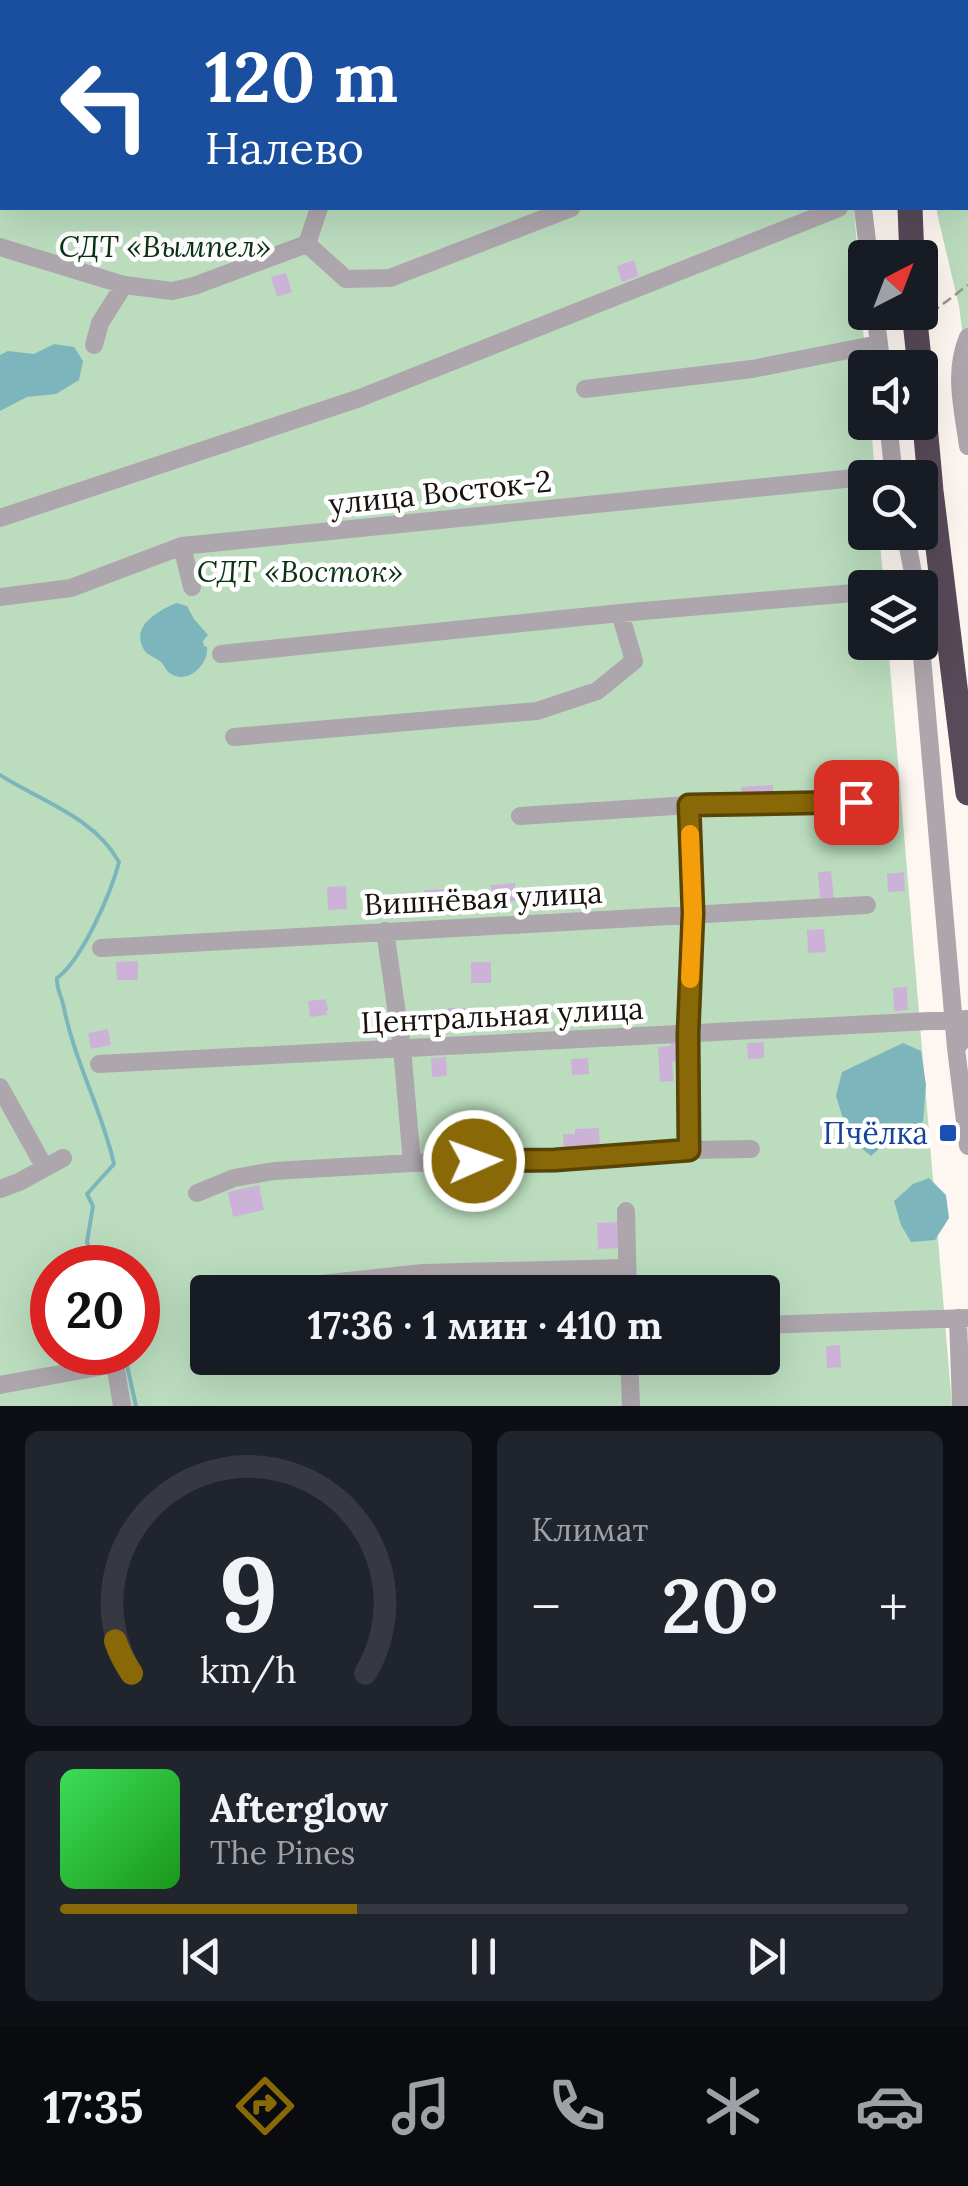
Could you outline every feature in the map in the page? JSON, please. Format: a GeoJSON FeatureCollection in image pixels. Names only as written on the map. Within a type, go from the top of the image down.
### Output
{"type":"FeatureCollection","features":[{"type":"Feature","properties":{"kind":"highway"},"geometry":{"type":"LineString","coordinates":[[910,210],[911,240]]}},
{"type":"Feature","properties":{"kind":"highway"},"geometry":{"type":"LineString","coordinates":[[926,440],[968,793]]}},
{"type":"Feature","properties":{"kind":"street"},"geometry":{"type":"LineString","coordinates":[[307,244],[318,210]]}},
{"type":"Feature","properties":{"kind":"street"},"geometry":{"type":"LineString","coordinates":[[307,244],[346,279],[390,278],[565,210]]}},
{"type":"Feature","properties":{"kind":"street"},"geometry":{"type":"LineString","coordinates":[[0,518],[360,398],[834,210]]}},
{"type":"Feature","properties":{"kind":"street"},"geometry":{"type":"LineString","coordinates":[[863,210],[867,240]]}},
{"type":"Feature","properties":{"kind":"street"},"geometry":{"type":"LineString","coordinates":[[0,248],[124,285],[162,290],[182,289],[307,244]]}},
{"type":"Feature","properties":{"kind":"street"},"geometry":{"type":"LineString","coordinates":[[94,344],[100,323],[124,285]]}},
{"type":"Feature","properties":{"kind":"street"},"geometry":{"type":"LineString","coordinates":[[877,330],[880,350]]}},
{"type":"Feature","properties":{"kind":"street"},"geometry":{"type":"LineString","coordinates":[[968,337],[959,374],[968,446]]}},
{"type":"Feature","properties":{"kind":"street"},"geometry":{"type":"LineString","coordinates":[[585,390],[752,369],[879,344]]}},
{"type":"Feature","properties":{"kind":"street","name":"улица Восток-2"},"geometry":{"type":"LineString","coordinates":[[0,597],[71,588],[182,546],[848,481]]}},
{"type":"Feature","properties":{"kind":"street"},"geometry":{"type":"LineString","coordinates":[[182,546],[192,587]]}},
{"type":"Feature","properties":{"kind":"street"},"geometry":{"type":"LineString","coordinates":[[221,654],[848,593]]}},
{"type":"Feature","properties":{"kind":"street"},"geometry":{"type":"LineString","coordinates":[[234,737],[536,711],[597,691],[634,661],[620,613]]}},
{"type":"Feature","properties":{"kind":"street"},"geometry":{"type":"LineString","coordinates":[[923,660],[961,1020],[968,1146]]}},
{"type":"Feature","properties":{"kind":"street"},"geometry":{"type":"LineString","coordinates":[[520,816],[689,805],[889,801]]}},
{"type":"Feature","properties":{"kind":"street"},"geometry":{"type":"LineString","coordinates":[[689,805],[693,913],[689,1150]]}},
{"type":"Feature","properties":{"kind":"street","name":"Вишнёвая улица"},"geometry":{"type":"LineString","coordinates":[[101,948],[867,905]]}},
{"type":"Feature","properties":{"kind":"street"},"geometry":{"type":"LineString","coordinates":[[385,931],[402,1048],[412,1164]]}},
{"type":"Feature","properties":{"kind":"street","name":"Центральная улица"},"geometry":{"type":"LineString","coordinates":[[99,1064],[961,1020]]}},
{"type":"Feature","properties":{"kind":"street"},"geometry":{"type":"LineString","coordinates":[[0,1087],[45,1168]]}},
{"type":"Feature","properties":{"kind":"street"},"geometry":{"type":"LineString","coordinates":[[196,1192],[249,1174],[750,1149]]}},
{"type":"Feature","properties":{"kind":"street"},"geometry":{"type":"LineString","coordinates":[[0,1189],[63,1158]]}},
{"type":"Feature","properties":{"kind":"street"},"geometry":{"type":"LineString","coordinates":[[626,1211],[627,1275]]}},
{"type":"Feature","properties":{"kind":"street"},"geometry":{"type":"LineString","coordinates":[[404,1275],[627,1268]]}},
{"type":"Feature","properties":{"kind":"street"},"geometry":{"type":"LineString","coordinates":[[780,1324],[963,1318],[961,1406]]}},
{"type":"Feature","properties":{"kind":"street"},"geometry":{"type":"LineString","coordinates":[[0,1385],[115,1364],[122,1406]]}},
{"type":"Feature","properties":{"kind":"street"},"geometry":{"type":"LineString","coordinates":[[630,1375],[631,1406]]}},
{"type":"Feature","properties":{"kind":"green space"},"geometry":{"type":"Polygon","coordinates":[[[0,210],[854,210],[856,240],[848,240],[848,330],[863,330],[865,350],[848,350],[848,440],[872,440],[874,460],[848,460],[848,550],[881,550],[882,570],[848,570],[848,660],[889,660],[952,1406],[0,1406],[0,210]]]}},
{"type":"Feature","properties":{"kind":"green space"},"geometry":{"type":"Polygon","coordinates":[[[968,210],[968,375],[959,306],[937,213],[968,210]]]}},
{"type":"Feature","properties":{"kind":"water"},"geometry":{"type":"Polygon","coordinates":[[[54,344],[74,347],[83,361],[79,380],[56,394],[27,397],[0,411],[0,355],[8,351],[34,354],[54,344]]]}},
{"type":"Feature","properties":{"kind":"water"},"geometry":{"type":"Polygon","coordinates":[[[176,603],[187,606],[208,635],[203,641],[207,647],[205,660],[184,677],[169,673],[144,650],[140,639],[149,619],[176,603]]]}},
{"type":"Feature","properties":{"kind":"water"},"geometry":{"type":"Polygon","coordinates":[[[903,1043],[921,1051],[926,1085],[923,1122],[892,1137],[871,1156],[849,1138],[836,1096],[842,1072],[903,1043]]]}},
{"type":"Feature","properties":{"kind":"water"},"geometry":{"type":"Polygon","coordinates":[[[929,1178],[946,1195],[949,1218],[935,1240],[911,1242],[894,1201],[913,1184],[929,1178]]]}},
{"type":"Feature","properties":{"kind":"building"},"geometry":{"type":"Polygon","coordinates":[[[634,260],[639,276],[622,282],[617,266],[634,260]]]}},
{"type":"Feature","properties":{"kind":"building"},"geometry":{"type":"Polygon","coordinates":[[[286,273],[292,292],[277,297],[271,277],[286,273]]]}},
{"type":"Feature","properties":{"kind":"building"},"geometry":{"type":"Polygon","coordinates":[[[773,785],[773,802],[742,803],[741,787],[773,785]]]}},
{"type":"Feature","properties":{"kind":"building"},"geometry":{"type":"Polygon","coordinates":[[[831,871],[834,898],[820,899],[818,872],[831,871]]]}},
{"type":"Feature","properties":{"kind":"building"},"geometry":{"type":"Polygon","coordinates":[[[904,872],[905,891],[888,892],[887,874],[904,872]]]}},
{"type":"Feature","properties":{"kind":"building"},"geometry":{"type":"Polygon","coordinates":[[[515,883],[516,901],[493,903],[491,885],[515,883]]]}},
{"type":"Feature","properties":{"kind":"building"},"geometry":{"type":"Polygon","coordinates":[[[346,886],[347,909],[328,910],[327,887],[346,886]]]}},
{"type":"Feature","properties":{"kind":"building"},"geometry":{"type":"Polygon","coordinates":[[[447,889],[448,908],[425,910],[424,890],[447,889]]]}},
{"type":"Feature","properties":{"kind":"building"},"geometry":{"type":"Polygon","coordinates":[[[824,929],[826,952],[808,953],[807,930],[824,929]]]}},
{"type":"Feature","properties":{"kind":"building"},"geometry":{"type":"Polygon","coordinates":[[[138,961],[138,980],[117,980],[116,962],[138,961]]]}},
{"type":"Feature","properties":{"kind":"building"},"geometry":{"type":"Polygon","coordinates":[[[471,962],[491,962],[491,983],[471,983],[471,962]]]}},
{"type":"Feature","properties":{"kind":"building"},"geometry":{"type":"Polygon","coordinates":[[[907,987],[908,1010],[894,1011],[893,988],[907,987]]]}},
{"type":"Feature","properties":{"kind":"building"},"geometry":{"type":"Polygon","coordinates":[[[325,999],[327,1015],[310,1017],[308,1001],[325,999]]]}},
{"type":"Feature","properties":{"kind":"building"},"geometry":{"type":"Polygon","coordinates":[[[448,1008],[465,1008],[466,1032],[448,1032],[448,1008]]]}},
{"type":"Feature","properties":{"kind":"building"},"geometry":{"type":"Polygon","coordinates":[[[496,1008],[511,1008],[512,1027],[496,1028],[496,1008]]]}},
{"type":"Feature","properties":{"kind":"building"},"geometry":{"type":"Polygon","coordinates":[[[108,1029],[111,1045],[91,1049],[88,1033],[108,1029]]]}},
{"type":"Feature","properties":{"kind":"building"},"geometry":{"type":"Polygon","coordinates":[[[679,1041],[680,1061],[672,1062],[674,1081],[660,1082],[658,1047],[679,1041]]]}},
{"type":"Feature","properties":{"kind":"building"},"geometry":{"type":"Polygon","coordinates":[[[764,1042],[764,1058],[748,1059],[747,1043],[764,1042]]]}},
{"type":"Feature","properties":{"kind":"building"},"geometry":{"type":"Polygon","coordinates":[[[446,1057],[447,1076],[432,1077],[431,1058],[446,1057]]]}},
{"type":"Feature","properties":{"kind":"building"},"geometry":{"type":"Polygon","coordinates":[[[588,1058],[589,1074],[572,1075],[571,1059],[588,1058]]]}},
{"type":"Feature","properties":{"kind":"building"},"geometry":{"type":"Polygon","coordinates":[[[599,1128],[600,1152],[564,1153],[563,1134],[599,1128]]]}},
{"type":"Feature","properties":{"kind":"building"},"geometry":{"type":"Polygon","coordinates":[[[520,1134],[521,1148],[501,1149],[501,1135],[520,1134]]]}},
{"type":"Feature","properties":{"kind":"building"},"geometry":{"type":"Polygon","coordinates":[[[259,1185],[264,1210],[233,1217],[228,1192],[259,1185]]]}},
{"type":"Feature","properties":{"kind":"building"},"geometry":{"type":"Polygon","coordinates":[[[620,1222],[620,1248],[598,1249],[597,1223],[620,1222]]]}},
{"type":"Feature","properties":{"kind":"building"},"geometry":{"type":"Polygon","coordinates":[[[840,1345],[841,1367],[827,1368],[826,1346],[840,1345]]]}},
{"type":"Feature","properties":{"kind":"waterway"},"geometry":{"type":"LineString","coordinates":[[0,775],[81,822],[96,833],[119,862],[85,942],[57,978],[75,1048],[114,1164],[87,1194],[93,1206],[88,1245]]}},
{"type":"Feature","properties":{"kind":"waterway"},"geometry":{"type":"LineString","coordinates":[[129,1375],[136,1406]]}},
{"type":"Feature","properties":{"kind":"slow traffic"},"geometry":{"type":"LineString","coordinates":[[690,834],[690,979]]}},
{"type":"Feature","properties":{"kind":"place","name":"Пчёлка"},"geometry":{"type":"Point","coordinates":[948,1133]}},
{"type":"Feature","properties":{"kind":"route"},"geometry":{"type":"LineString","coordinates":[[474,1161],[555,1160],[689,1150],[693,913],[689,805],[856,802]]}},
{"type":"Feature","properties":{"kind":"park label","name":"СДТ «Вымпел»"},"geometry":{"type":"Point","coordinates":[165,246]}},
{"type":"Feature","properties":{"kind":"park label","name":"СДТ «Восток»"},"geometry":{"type":"Point","coordinates":[300,571]}}]}
